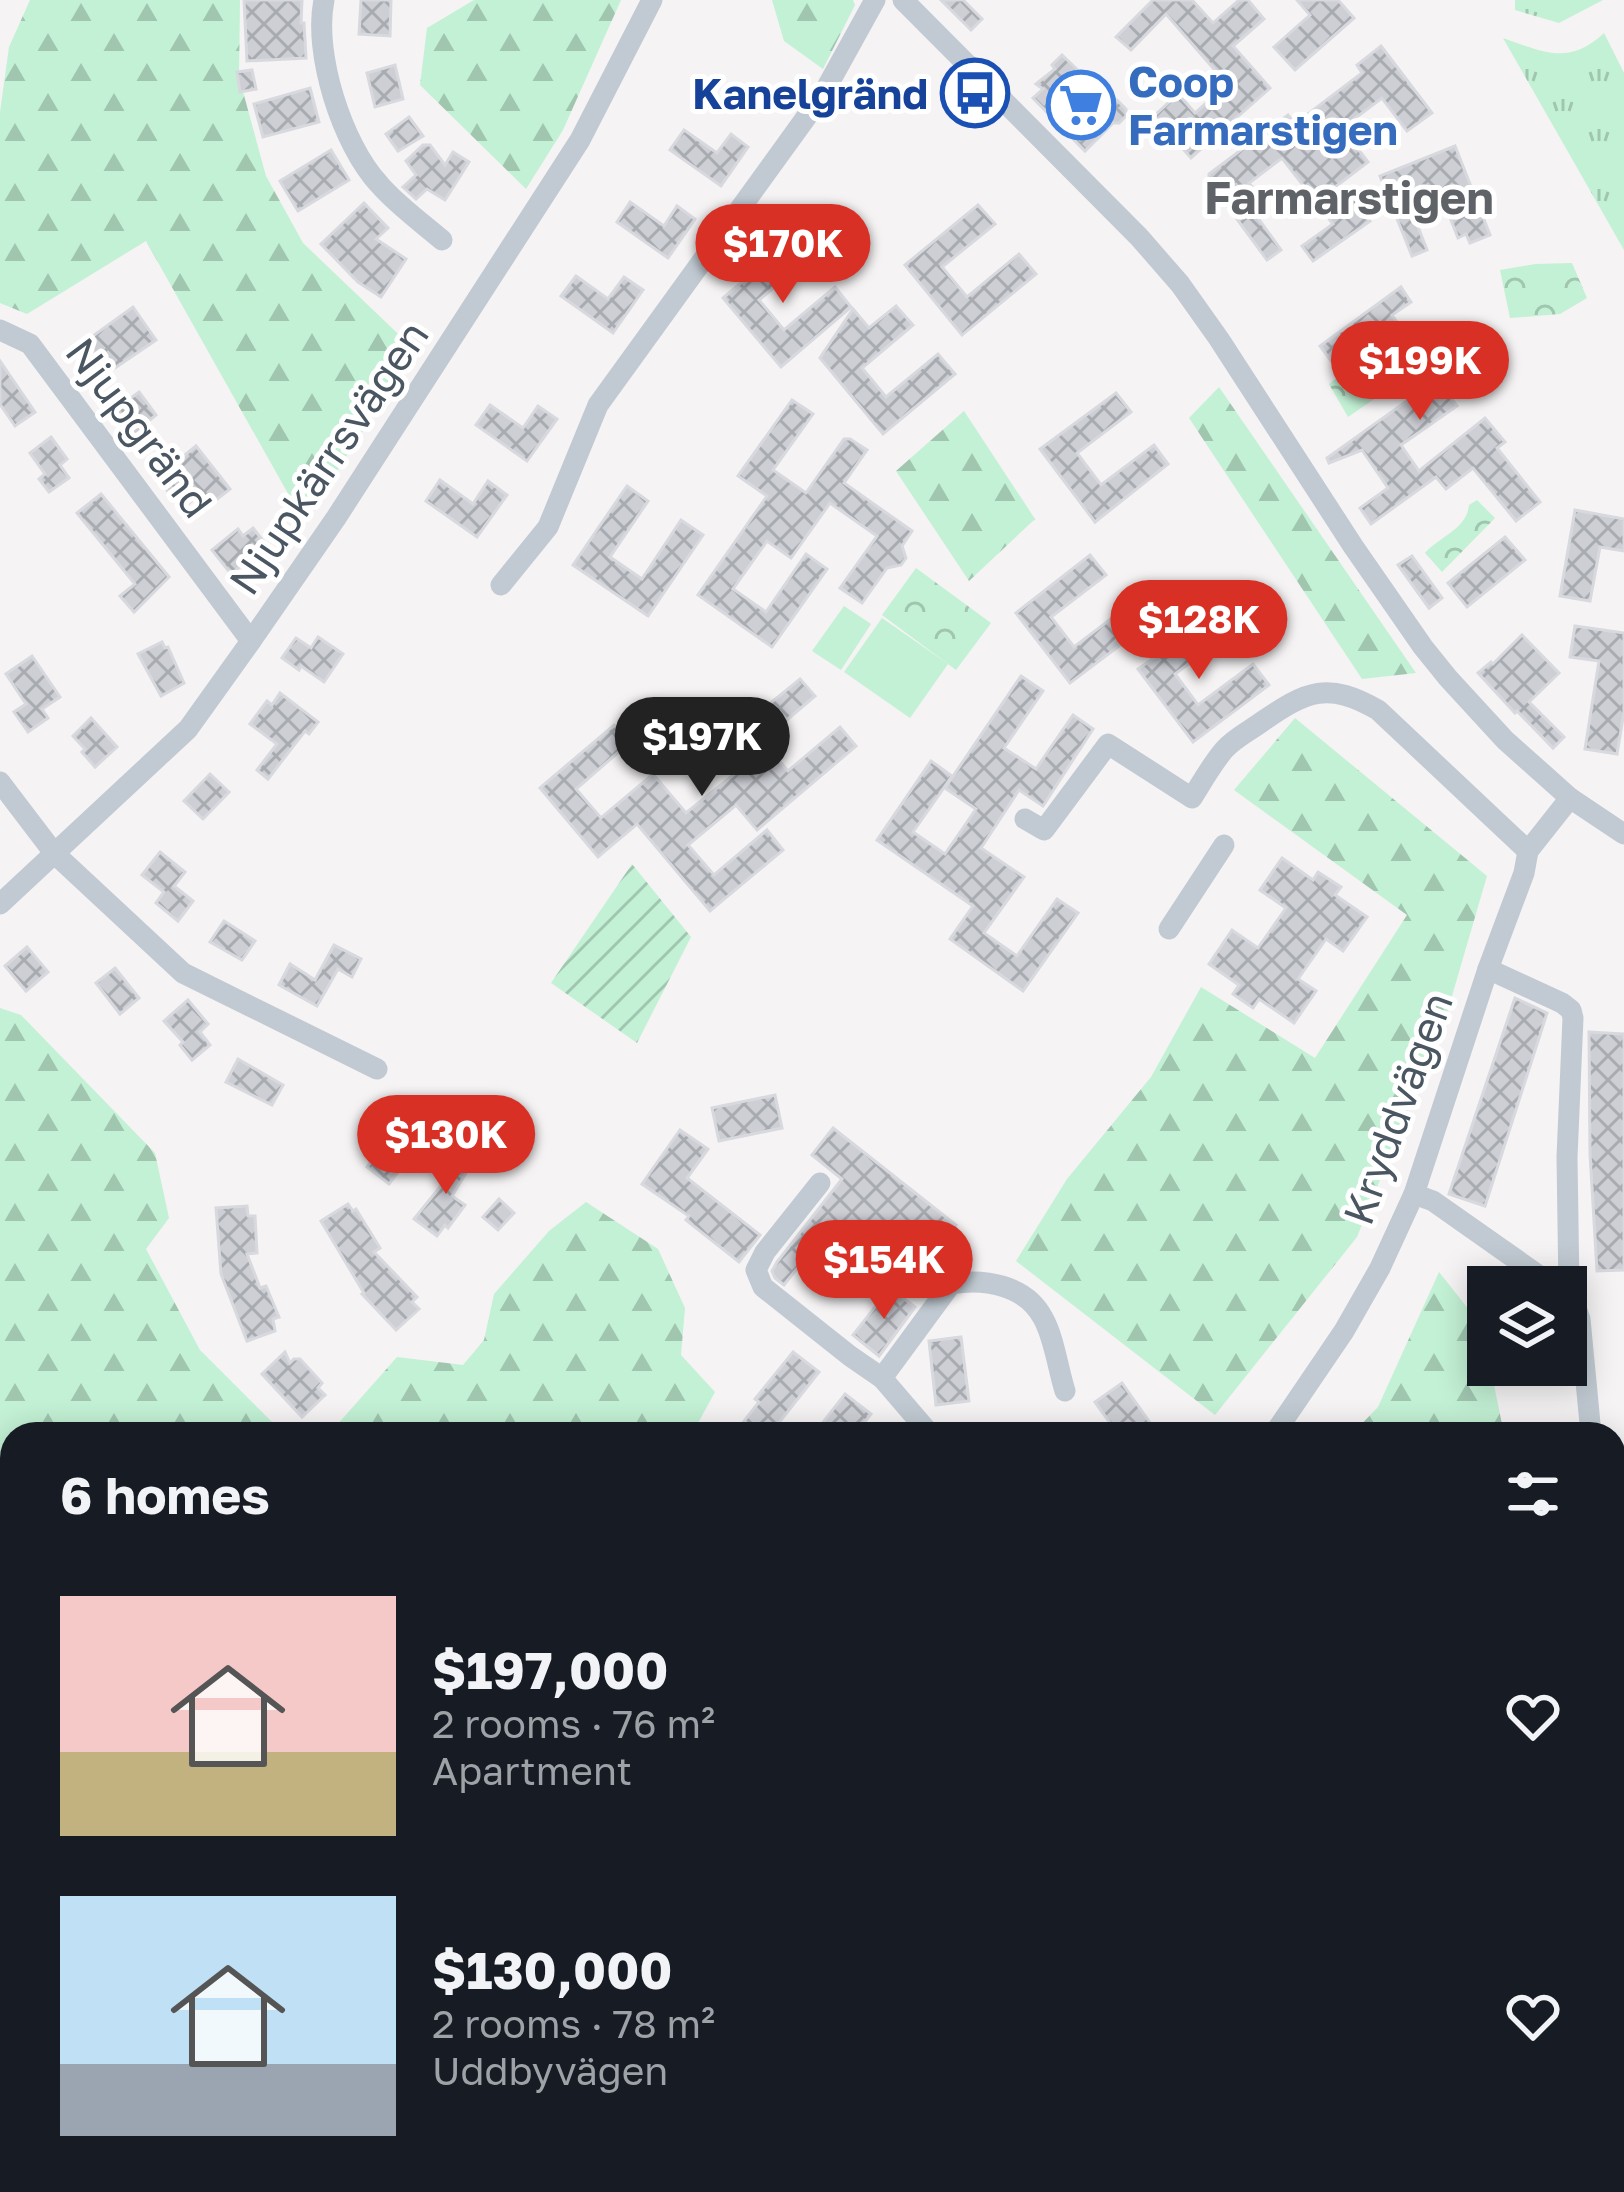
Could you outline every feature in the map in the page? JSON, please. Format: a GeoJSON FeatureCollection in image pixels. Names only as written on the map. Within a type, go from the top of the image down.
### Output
{"type":"FeatureCollection","features":[{"type":"Feature","properties":{"kind":"street"},"geometry":{"type":"LineString","coordinates":[[324,0],[323,40],[333,95],[347,136],[377,183],[442,240]]}},
{"type":"Feature","properties":{"kind":"street","name":"Njupkärrsvägen"},"geometry":{"type":"LineString","coordinates":[[0,904],[188,729],[336,518],[580,140],[652,0]]}},
{"type":"Feature","properties":{"kind":"street"},"geometry":{"type":"LineString","coordinates":[[501,585],[548,527],[598,405],[823,94],[875,0]]}},
{"type":"Feature","properties":{"kind":"street"},"geometry":{"type":"LineString","coordinates":[[903,0],[1180,284],[1423,647],[1505,740],[1570,798],[1624,835]]}},
{"type":"Feature","properties":{"kind":"street","name":"Njupgränd"},"geometry":{"type":"LineString","coordinates":[[0,330],[30,344],[251,641]]}},
{"type":"Feature","properties":{"kind":"street"},"geometry":{"type":"LineString","coordinates":[[1025,819],[1044,830],[1108,744],[1192,798],[1226,747],[1310,693],[1334,694],[1357,698],[1378,710],[1528,851]]}},
{"type":"Feature","properties":{"kind":"street"},"geometry":{"type":"LineString","coordinates":[[0,782],[54,853],[184,973],[376,1069]]}},
{"type":"Feature","properties":{"kind":"street","name":"Kryddvägen"},"geometry":{"type":"LineString","coordinates":[[1282,1422],[1380,1268],[1414,1193],[1528,851],[1570,798]]}},
{"type":"Feature","properties":{"kind":"street"},"geometry":{"type":"LineString","coordinates":[[1169,929],[1224,845]]}},
{"type":"Feature","properties":{"kind":"street"},"geometry":{"type":"LineString","coordinates":[[1488,969],[1571,1010],[1566,1266]]}},
{"type":"Feature","properties":{"kind":"street"},"geometry":{"type":"LineString","coordinates":[[820,1183],[765,1252],[756,1270],[763,1287],[882,1378],[920,1422]]}},
{"type":"Feature","properties":{"kind":"street"},"geometry":{"type":"LineString","coordinates":[[1414,1193],[1433,1201],[1525,1266]]}},
{"type":"Feature","properties":{"kind":"street"},"geometry":{"type":"LineString","coordinates":[[882,1378],[951,1284],[990,1282],[1026,1298],[1044,1318],[1064,1391]]}},
{"type":"Feature","properties":{"kind":"street"},"geometry":{"type":"LineString","coordinates":[[1586,1386],[1590,1422]]}},
{"type":"Feature","properties":{"kind":"green space"},"geometry":{"type":"Polygon","coordinates":[[[30,0],[240,0],[239,77],[266,176],[303,243],[415,350],[304,522],[146,241],[27,314],[0,303],[0,112],[9,47],[30,0]]]}},
{"type":"Feature","properties":{"kind":"green space"},"geometry":{"type":"Polygon","coordinates":[[[474,0],[621,0],[563,130],[526,189],[420,85],[427,28],[474,0]]]}},
{"type":"Feature","properties":{"kind":"green space"},"geometry":{"type":"Polygon","coordinates":[[[772,0],[853,0],[855,5],[823,69],[784,41],[772,0]]]}},
{"type":"Feature","properties":{"kind":"green space"},"geometry":{"type":"Polygon","coordinates":[[[1515,0],[1603,0],[1559,23],[1515,10],[1515,0]]]}},
{"type":"Feature","properties":{"kind":"green space"},"geometry":{"type":"Polygon","coordinates":[[[1604,33],[1624,73],[1624,250],[1503,38],[1567,53],[1604,33]]]}},
{"type":"Feature","properties":{"kind":"green space"},"geometry":{"type":"Polygon","coordinates":[[[1572,263],[1587,298],[1560,314],[1510,318],[1500,270],[1572,263]]]}},
{"type":"Feature","properties":{"kind":"green space"},"geometry":{"type":"Polygon","coordinates":[[[1363,357],[1389,389],[1348,417],[1329,384],[1363,357]]]}},
{"type":"Feature","properties":{"kind":"green space"},"geometry":{"type":"Polygon","coordinates":[[[1219,387],[1416,673],[1362,679],[1189,418],[1219,387]]]}},
{"type":"Feature","properties":{"kind":"green space"},"geometry":{"type":"Polygon","coordinates":[[[964,411],[1035,519],[969,581],[896,471],[964,411]]]}},
{"type":"Feature","properties":{"kind":"green space"},"geometry":{"type":"Polygon","coordinates":[[[1477,500],[1495,518],[1442,572],[1425,553],[1458,526],[1477,500]]]}},
{"type":"Feature","properties":{"kind":"green space"},"geometry":{"type":"Polygon","coordinates":[[[916,568],[991,623],[956,670],[882,615],[916,568]]]}},
{"type":"Feature","properties":{"kind":"green space"},"geometry":{"type":"Polygon","coordinates":[[[844,606],[871,624],[841,670],[812,651],[844,606]]]}},
{"type":"Feature","properties":{"kind":"green space"},"geometry":{"type":"Polygon","coordinates":[[[882,618],[948,664],[910,718],[844,672],[882,618]]]}},
{"type":"Feature","properties":{"kind":"green space"},"geometry":{"type":"Polygon","coordinates":[[[1295,718],[1487,876],[1447,1013],[1357,1237],[1215,1415],[1016,1261],[1067,1179],[1151,1077],[1201,987],[1315,1058],[1407,915],[1234,790],[1295,718]]]}},
{"type":"Feature","properties":{"kind":"green space"},"geometry":{"type":"Polygon","coordinates":[[[632,864],[691,937],[637,1043],[551,983],[632,864]]]}},
{"type":"Feature","properties":{"kind":"green space"},"geometry":{"type":"Polygon","coordinates":[[[0,1008],[21,1015],[155,1153],[169,1218],[146,1249],[200,1350],[272,1422],[0,1422],[0,1008]]]}},
{"type":"Feature","properties":{"kind":"green space"},"geometry":{"type":"Polygon","coordinates":[[[586,1202],[658,1249],[685,1308],[681,1355],[715,1392],[699,1422],[340,1422],[397,1357],[463,1365],[484,1340],[494,1294],[549,1231],[586,1202]]]}},
{"type":"Feature","properties":{"kind":"green space"},"geometry":{"type":"Polygon","coordinates":[[[1439,1272],[1467,1307],[1467,1386],[1494,1386],[1502,1422],[1364,1422],[1378,1407],[1439,1272]]]}},
{"type":"Feature","properties":{"kind":"building"},"geometry":{"type":"Polygon","coordinates":[[[244,0],[302,0],[306,58],[247,61],[244,0]]]}},
{"type":"Feature","properties":{"kind":"building"},"geometry":{"type":"Polygon","coordinates":[[[361,0],[391,0],[390,36],[359,34],[361,0]]]}},
{"type":"Feature","properties":{"kind":"building"},"geometry":{"type":"Polygon","coordinates":[[[941,0],[963,0],[982,19],[971,30],[941,0]]]}},
{"type":"Feature","properties":{"kind":"building"},"geometry":{"type":"Polygon","coordinates":[[[1153,0],[1192,0],[1213,23],[1239,0],[1248,0],[1264,19],[1233,46],[1270,88],[1191,158],[1154,116],[1178,94],[1195,113],[1227,84],[1166,14],[1131,50],[1116,37],[1153,0]]]}},
{"type":"Feature","properties":{"kind":"building"},"geometry":{"type":"Polygon","coordinates":[[[1297,0],[1338,0],[1354,18],[1295,70],[1274,47],[1310,15],[1297,0]]]}},
{"type":"Feature","properties":{"kind":"building"},"geometry":{"type":"Polygon","coordinates":[[[1381,46],[1432,113],[1407,131],[1382,98],[1342,128],[1368,162],[1318,200],[1348,188],[1370,221],[1313,261],[1302,246],[1333,224],[1282,158],[1249,183],[1264,203],[1253,211],[1281,250],[1267,260],[1209,181],[1209,174],[1288,115],[1295,124],[1362,73],[1357,65],[1381,46]]]}},
{"type":"Feature","properties":{"kind":"building","name":"Coop Farmarstigen"},"geometry":{"type":"Polygon","coordinates":[[[1062,55],[1110,101],[1117,100],[1126,109],[1126,116],[1085,151],[1033,98],[1043,89],[1036,84],[1055,69],[1052,65],[1062,55]]]}},
{"type":"Feature","properties":{"kind":"building"},"geometry":{"type":"Polygon","coordinates":[[[395,65],[403,99],[375,107],[367,73],[395,65]]]}},
{"type":"Feature","properties":{"kind":"building"},"geometry":{"type":"Polygon","coordinates":[[[252,70],[256,89],[240,92],[237,72],[252,70]]]}},
{"type":"Feature","properties":{"kind":"building"},"geometry":{"type":"Polygon","coordinates":[[[310,88],[319,122],[263,137],[254,104],[310,88]]]}},
{"type":"Feature","properties":{"kind":"building"},"geometry":{"type":"Polygon","coordinates":[[[409,117],[423,136],[398,151],[386,134],[409,117]]]}},
{"type":"Feature","properties":{"kind":"building"},"geometry":{"type":"Polygon","coordinates":[[[684,130],[717,153],[731,134],[748,147],[721,186],[670,150],[684,130]]]}},
{"type":"Feature","properties":{"kind":"building"},"geometry":{"type":"Polygon","coordinates":[[[423,145],[430,145],[445,165],[453,152],[469,162],[445,200],[427,189],[416,199],[403,187],[416,175],[406,161],[423,145]]]}},
{"type":"Feature","properties":{"kind":"building"},"geometry":{"type":"Polygon","coordinates":[[[1455,146],[1490,235],[1470,243],[1466,234],[1458,238],[1439,189],[1408,201],[1427,250],[1412,256],[1380,176],[1455,146]]]}},
{"type":"Feature","properties":{"kind":"building"},"geometry":{"type":"Polygon","coordinates":[[[331,150],[349,180],[298,211],[280,181],[331,150]]]}},
{"type":"Feature","properties":{"kind":"building"},"geometry":{"type":"Polygon","coordinates":[[[630,202],[664,226],[677,206],[695,219],[668,258],[617,222],[630,202]]]}},
{"type":"Feature","properties":{"kind":"building"},"geometry":{"type":"Polygon","coordinates":[[[364,203],[388,228],[376,239],[406,259],[381,297],[358,282],[321,244],[364,203]]]}},
{"type":"Feature","properties":{"kind":"building"},"geometry":{"type":"Polygon","coordinates":[[[978,205],[995,224],[942,267],[967,297],[1019,254],[1036,274],[962,335],[905,265],[978,205]]]}},
{"type":"Feature","properties":{"kind":"building"},"geometry":{"type":"Polygon","coordinates":[[[795,237],[811,256],[759,300],[784,330],[835,287],[851,307],[781,367],[723,298],[795,237]]]}},
{"type":"Feature","properties":{"kind":"building"},"geometry":{"type":"Polygon","coordinates":[[[576,276],[608,299],[624,277],[643,290],[613,333],[561,296],[576,276]]]}},
{"type":"Feature","properties":{"kind":"building"},"geometry":{"type":"Polygon","coordinates":[[[1401,287],[1411,302],[1392,315],[1457,406],[1401,445],[1419,471],[1485,418],[1505,442],[1497,448],[1540,502],[1516,521],[1473,468],[1446,489],[1436,477],[1371,524],[1360,508],[1388,488],[1362,450],[1329,463],[1327,458],[1414,396],[1371,338],[1334,365],[1320,346],[1401,287]]]}},
{"type":"Feature","properties":{"kind":"building"},"geometry":{"type":"Polygon","coordinates":[[[896,306],[913,325],[862,368],[886,397],[938,354],[955,374],[883,434],[820,358],[853,309],[869,328],[896,306]]]}},
{"type":"Feature","properties":{"kind":"building"},"geometry":{"type":"Polygon","coordinates":[[[133,307],[156,340],[109,372],[86,341],[133,307]]]}},
{"type":"Feature","properties":{"kind":"building"},"geometry":{"type":"Polygon","coordinates":[[[0,361],[35,412],[15,426],[0,404],[0,361]]]}},
{"type":"Feature","properties":{"kind":"building"},"geometry":{"type":"Polygon","coordinates":[[[139,392],[156,415],[146,423],[157,438],[137,452],[113,411],[139,392]]]}},
{"type":"Feature","properties":{"kind":"building"},"geometry":{"type":"Polygon","coordinates":[[[1116,393],[1131,412],[1077,453],[1101,485],[1154,445],[1168,464],[1095,522],[1040,449],[1116,393]]]}},
{"type":"Feature","properties":{"kind":"building"},"geometry":{"type":"Polygon","coordinates":[[[792,400],[813,414],[773,470],[806,493],[844,439],[850,439],[867,450],[844,483],[912,531],[902,546],[906,558],[901,565],[887,568],[862,603],[840,588],[877,536],[830,503],[791,558],[767,541],[733,589],[766,612],[806,554],[827,569],[772,647],[698,595],[767,496],[738,476],[792,400]]]}},
{"type":"Feature","properties":{"kind":"building"},"geometry":{"type":"Polygon","coordinates":[[[490,405],[523,428],[538,406],[557,419],[527,461],[476,425],[490,405]]]}},
{"type":"Feature","properties":{"kind":"building"},"geometry":{"type":"Polygon","coordinates":[[[51,437],[67,459],[60,465],[69,478],[49,492],[39,479],[45,474],[30,453],[51,437]]]}},
{"type":"Feature","properties":{"kind":"building"},"geometry":{"type":"Polygon","coordinates":[[[196,446],[230,489],[207,507],[197,496],[182,509],[157,478],[196,446]]]}},
{"type":"Feature","properties":{"kind":"building"},"geometry":{"type":"Polygon","coordinates":[[[440,480],[473,504],[488,481],[507,495],[477,537],[426,501],[440,480]]]}},
{"type":"Feature","properties":{"kind":"building"},"geometry":{"type":"Polygon","coordinates":[[[627,486],[648,501],[610,557],[642,579],[681,520],[703,535],[648,616],[573,565],[627,486]]]}},
{"type":"Feature","properties":{"kind":"building"},"geometry":{"type":"Polygon","coordinates":[[[101,494],[169,577],[134,612],[120,596],[135,584],[77,513],[101,494]]]}},
{"type":"Feature","properties":{"kind":"building"},"geometry":{"type":"Polygon","coordinates":[[[1575,510],[1624,519],[1624,551],[1600,547],[1590,601],[1560,596],[1575,510]]]}},
{"type":"Feature","properties":{"kind":"building"},"geometry":{"type":"Polygon","coordinates":[[[253,528],[267,546],[231,574],[212,550],[238,529],[243,536],[253,528]]]}},
{"type":"Feature","properties":{"kind":"building"},"geometry":{"type":"Polygon","coordinates":[[[1505,537],[1525,560],[1467,607],[1448,583],[1505,537]]]}},
{"type":"Feature","properties":{"kind":"building"},"geometry":{"type":"Polygon","coordinates":[[[1090,555],[1106,575],[1051,617],[1074,647],[1129,605],[1143,623],[1070,683],[1016,613],[1090,555]]]}},
{"type":"Feature","properties":{"kind":"building"},"geometry":{"type":"Polygon","coordinates":[[[1412,556],[1442,598],[1429,608],[1398,565],[1412,556]]]}},
{"type":"Feature","properties":{"kind":"building"},"geometry":{"type":"Polygon","coordinates":[[[1215,615],[1229,634],[1175,674],[1198,705],[1253,664],[1269,685],[1193,742],[1138,669],[1215,615]]]}},
{"type":"Feature","properties":{"kind":"building"},"geometry":{"type":"Polygon","coordinates":[[[1575,626],[1624,633],[1624,712],[1617,754],[1585,749],[1599,661],[1570,657],[1575,626]]]}},
{"type":"Feature","properties":{"kind":"building"},"geometry":{"type":"Polygon","coordinates":[[[1522,635],[1559,673],[1529,702],[1564,737],[1553,748],[1478,673],[1522,635]]]}},
{"type":"Feature","properties":{"kind":"building"},"geometry":{"type":"Polygon","coordinates":[[[318,637],[343,654],[324,682],[282,658],[296,638],[311,648],[318,637]]]}},
{"type":"Feature","properties":{"kind":"building"},"geometry":{"type":"Polygon","coordinates":[[[162,642],[184,683],[161,696],[138,654],[162,642]]]}},
{"type":"Feature","properties":{"kind":"building"},"geometry":{"type":"Polygon","coordinates":[[[32,656],[60,697],[42,709],[48,718],[28,732],[14,712],[26,704],[6,674],[32,656]]]}},
{"type":"Feature","properties":{"kind":"building"},"geometry":{"type":"Polygon","coordinates":[[[1021,676],[1043,691],[1004,748],[1036,769],[1073,715],[1093,729],[1043,806],[1019,790],[981,848],[1024,877],[984,933],[1017,956],[1057,899],[1078,913],[1023,991],[950,939],[973,906],[877,840],[931,761],[952,776],[913,832],[945,854],[976,809],[945,788],[1021,676]]]}},
{"type":"Feature","properties":{"kind":"building"},"geometry":{"type":"Polygon","coordinates":[[[800,679],[815,696],[762,741],[788,771],[840,727],[856,746],[757,830],[736,805],[688,845],[714,875],[767,830],[783,850],[710,911],[637,824],[598,857],[540,788],[614,725],[629,743],[576,789],[601,818],[653,774],[686,813],[747,764],[726,739],[800,679]]]}},
{"type":"Feature","properties":{"kind":"building"},"geometry":{"type":"Polygon","coordinates":[[[280,693],[318,722],[309,734],[305,731],[268,779],[257,770],[277,744],[250,724],[267,701],[272,705],[280,693]]]}},
{"type":"Feature","properties":{"kind":"building"},"geometry":{"type":"Polygon","coordinates":[[[91,718],[117,747],[95,767],[73,736],[91,718]]]}},
{"type":"Feature","properties":{"kind":"building"},"geometry":{"type":"Polygon","coordinates":[[[210,774],[229,792],[203,819],[184,801],[210,774]]]}},
{"type":"Feature","properties":{"kind":"building"},"geometry":{"type":"Polygon","coordinates":[[[160,852],[185,872],[174,886],[193,901],[178,921],[156,903],[164,892],[142,875],[160,852]]]}},
{"type":"Feature","properties":{"kind":"building"},"geometry":{"type":"Polygon","coordinates":[[[1282,858],[1313,880],[1318,872],[1341,887],[1335,895],[1367,917],[1343,951],[1326,939],[1298,979],[1316,991],[1294,1023],[1259,999],[1253,1008],[1233,994],[1239,985],[1209,964],[1232,930],[1258,948],[1286,908],[1260,890],[1282,858]]]}},
{"type":"Feature","properties":{"kind":"building"},"geometry":{"type":"Polygon","coordinates":[[[224,921],[255,941],[242,960],[210,942],[224,921]]]}},
{"type":"Feature","properties":{"kind":"building"},"geometry":{"type":"Polygon","coordinates":[[[334,945],[361,959],[352,977],[338,969],[317,1006],[279,985],[290,964],[315,980],[334,945]]]}},
{"type":"Feature","properties":{"kind":"building"},"geometry":{"type":"Polygon","coordinates":[[[27,947],[48,972],[26,991],[5,966],[27,947]]]}},
{"type":"Feature","properties":{"kind":"building"},"geometry":{"type":"Polygon","coordinates":[[[115,968],[139,998],[120,1014],[96,983],[115,968]]]}},
{"type":"Feature","properties":{"kind":"building"},"geometry":{"type":"Polygon","coordinates":[[[1515,998],[1547,1013],[1485,1206],[1449,1194],[1515,998]]]}},
{"type":"Feature","properties":{"kind":"building"},"geometry":{"type":"Polygon","coordinates":[[[188,1000],[208,1024],[200,1032],[210,1045],[192,1060],[164,1021],[188,1000]]]}},
{"type":"Feature","properties":{"kind":"building"},"geometry":{"type":"Polygon","coordinates":[[[1589,1032],[1624,1034],[1624,1270],[1597,1271],[1589,1032]]]}},
{"type":"Feature","properties":{"kind":"building"},"geometry":{"type":"Polygon","coordinates":[[[238,1059],[283,1085],[272,1105],[226,1082],[238,1059]]]}},
{"type":"Feature","properties":{"kind":"building"},"geometry":{"type":"Polygon","coordinates":[[[775,1095],[782,1128],[719,1141],[712,1108],[775,1095]]]}},
{"type":"Feature","properties":{"kind":"building"},"geometry":{"type":"Polygon","coordinates":[[[833,1128],[956,1225],[934,1252],[895,1221],[860,1267],[822,1237],[784,1285],[772,1271],[842,1179],[812,1155],[833,1128]]]}},
{"type":"Feature","properties":{"kind":"building"},"geometry":{"type":"Polygon","coordinates":[[[680,1130],[708,1149],[687,1178],[760,1235],[739,1262],[686,1220],[689,1216],[642,1184],[680,1130]]]}},
{"type":"Feature","properties":{"kind":"building"},"geometry":{"type":"Polygon","coordinates":[[[393,1132],[415,1150],[389,1184],[367,1167],[393,1132]]]}},
{"type":"Feature","properties":{"kind":"building"},"geometry":{"type":"Polygon","coordinates":[[[464,1147],[477,1155],[452,1196],[465,1205],[437,1236],[414,1219],[464,1147]]]}},
{"type":"Feature","properties":{"kind":"building"},"geometry":{"type":"Polygon","coordinates":[[[499,1199],[514,1213],[498,1230],[483,1217],[499,1199]]]}},
{"type":"Feature","properties":{"kind":"building"},"geometry":{"type":"Polygon","coordinates":[[[348,1204],[380,1248],[374,1252],[417,1297],[412,1302],[419,1309],[396,1330],[362,1294],[321,1221],[348,1204]]]}},
{"type":"Feature","properties":{"kind":"building"},"geometry":{"type":"Polygon","coordinates":[[[247,1206],[248,1216],[255,1216],[257,1253],[247,1254],[260,1288],[266,1286],[279,1317],[273,1319],[275,1331],[247,1341],[221,1274],[216,1208],[247,1206]]]}},
{"type":"Feature","properties":{"kind":"building"},"geometry":{"type":"Polygon","coordinates":[[[890,1288],[915,1307],[879,1356],[853,1335],[890,1288]]]}},
{"type":"Feature","properties":{"kind":"building"},"geometry":{"type":"Polygon","coordinates":[[[961,1337],[969,1401],[936,1405],[929,1341],[961,1337]]]}},
{"type":"Feature","properties":{"kind":"building"},"geometry":{"type":"Polygon","coordinates":[[[285,1352],[290,1363],[300,1359],[322,1383],[318,1388],[325,1395],[302,1417],[262,1374],[285,1352]]]}},
{"type":"Feature","properties":{"kind":"building"},"geometry":{"type":"Polygon","coordinates":[[[793,1352],[819,1372],[779,1422],[743,1422],[759,1402],[755,1399],[793,1352]]]}},
{"type":"Feature","properties":{"kind":"building"},"geometry":{"type":"Polygon","coordinates":[[[1122,1383],[1150,1422],[1109,1422],[1095,1402],[1122,1383]]]}},
{"type":"Feature","properties":{"kind":"building"},"geometry":{"type":"Polygon","coordinates":[[[845,1394],[871,1414],[865,1422],[823,1422],[845,1394]]]}},
{"type":"Feature","properties":{"kind":"place","name":"Kanelgränd"},"geometry":{"type":"Point","coordinates":[975,93]}},
{"type":"Feature","properties":{"kind":"place","name":"Coop Farmarstigen"},"geometry":{"type":"Point","coordinates":[1081,105]}},
{"type":"Feature","properties":{"kind":"district","name":"Farmarstigen"},"geometry":{"type":"Point","coordinates":[1349,197]}}]}
